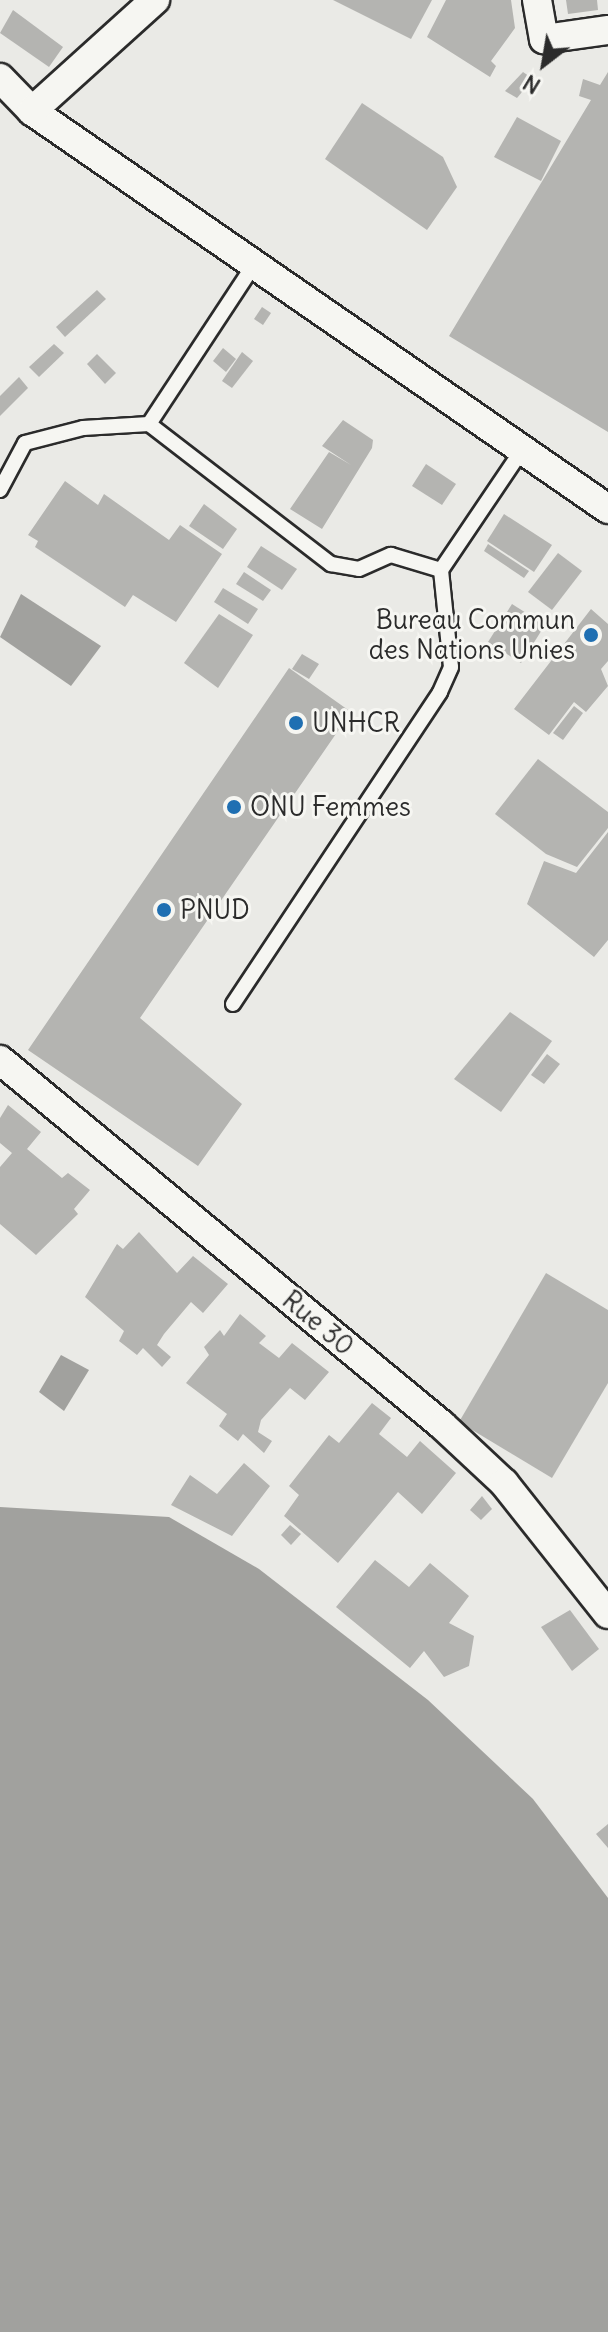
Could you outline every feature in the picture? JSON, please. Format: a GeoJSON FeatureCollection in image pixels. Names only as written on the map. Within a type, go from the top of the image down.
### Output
{"type":"FeatureCollection","features":[{"type":"Feature","properties":{"kind":"street"},"geometry":{"type":"LineString","coordinates":[[32,111],[155,0]]}},
{"type":"Feature","properties":{"kind":"street"},"geometry":{"type":"LineString","coordinates":[[537,0],[544,39],[608,30]]}},
{"type":"Feature","properties":{"kind":"street"},"geometry":{"type":"LineString","coordinates":[[0,78],[32,111],[608,509]]}},
{"type":"Feature","properties":{"kind":"street","name":"Rue 30"},"geometry":{"type":"LineString","coordinates":[[0,1060],[442,1425],[504,1483],[608,1614]]}},
{"type":"Feature","properties":{"kind":"lane"},"geometry":{"type":"LineString","coordinates":[[149,424],[254,265]]}},
{"type":"Feature","properties":{"kind":"lane"},"geometry":{"type":"LineString","coordinates":[[0,490],[25,443],[83,428],[149,424],[331,564],[359,569],[391,555],[441,570]]}},
{"type":"Feature","properties":{"kind":"lane"},"geometry":{"type":"LineString","coordinates":[[233,1004],[440,692],[451,667],[441,570],[522,450]]}},
{"type":"Feature","properties":{"kind":"shaded area"},"geometry":{"type":"Polygon","coordinates":[[[21,594],[101,646],[71,686],[0,637],[21,594]]]}},
{"type":"Feature","properties":{"kind":"shaded area"},"geometry":{"type":"Polygon","coordinates":[[[61,1355],[89,1370],[64,1411],[39,1392],[61,1355]]]}},
{"type":"Feature","properties":{"kind":"shaded area"},"geometry":{"type":"Polygon","coordinates":[[[0,1507],[169,1517],[259,1569],[428,1700],[533,1799],[608,1898],[608,2332],[0,2332],[0,1507]]]}},
{"type":"Feature","properties":{"kind":"building"},"geometry":{"type":"Polygon","coordinates":[[[333,0],[432,0],[411,39],[333,0]]]}},
{"type":"Feature","properties":{"kind":"building"},"geometry":{"type":"Polygon","coordinates":[[[446,0],[511,0],[515,28],[491,61],[496,66],[490,77],[427,37],[446,0]]]}},
{"type":"Feature","properties":{"kind":"building"},"geometry":{"type":"Polygon","coordinates":[[[566,0],[597,0],[598,10],[568,14],[566,0]]]}},
{"type":"Feature","properties":{"kind":"building"},"geometry":{"type":"Polygon","coordinates":[[[13,10],[63,47],[49,67],[0,33],[13,10]]]}},
{"type":"Feature","properties":{"kind":"building"},"geometry":{"type":"Polygon","coordinates":[[[523,72],[533,79],[517,98],[505,91],[523,72]]]}},
{"type":"Feature","properties":{"kind":"building"},"geometry":{"type":"Polygon","coordinates":[[[608,72],[608,432],[449,336],[591,100],[579,96],[583,79],[600,85],[608,72]]]}},
{"type":"Feature","properties":{"kind":"building"},"geometry":{"type":"Polygon","coordinates":[[[362,103],[443,157],[457,187],[427,230],[325,159],[362,103]]]}},
{"type":"Feature","properties":{"kind":"building"},"geometry":{"type":"Polygon","coordinates":[[[517,117],[561,141],[541,181],[494,157],[517,117]]]}},
{"type":"Feature","properties":{"kind":"building"},"geometry":{"type":"Polygon","coordinates":[[[97,290],[106,299],[65,337],[56,327],[97,290]]]}},
{"type":"Feature","properties":{"kind":"building"},"geometry":{"type":"Polygon","coordinates":[[[262,307],[271,313],[263,325],[254,319],[262,307]]]}},
{"type":"Feature","properties":{"kind":"building"},"geometry":{"type":"Polygon","coordinates":[[[54,344],[64,353],[39,377],[29,367],[54,344]]]}},
{"type":"Feature","properties":{"kind":"building"},"geometry":{"type":"Polygon","coordinates":[[[223,348],[236,359],[226,372],[213,361],[223,348]]]}},
{"type":"Feature","properties":{"kind":"building"},"geometry":{"type":"Polygon","coordinates":[[[242,352],[253,361],[232,388],[222,381],[242,352]]]}},
{"type":"Feature","properties":{"kind":"building"},"geometry":{"type":"Polygon","coordinates":[[[97,354],[116,373],[105,384],[87,364],[97,354]]]}},
{"type":"Feature","properties":{"kind":"building"},"geometry":{"type":"Polygon","coordinates":[[[19,377],[28,388],[0,416],[0,396],[19,377]]]}},
{"type":"Feature","properties":{"kind":"building"},"geometry":{"type":"Polygon","coordinates":[[[343,420],[373,440],[372,448],[322,529],[290,509],[329,452],[351,465],[322,446],[343,420]]]}},
{"type":"Feature","properties":{"kind":"building"},"geometry":{"type":"Polygon","coordinates":[[[426,464],[456,484],[442,505],[412,486],[426,464]]]}},
{"type":"Feature","properties":{"kind":"building"},"geometry":{"type":"Polygon","coordinates":[[[65,481],[98,505],[104,494],[169,540],[180,525],[222,554],[176,622],[133,595],[125,607],[35,547],[38,541],[28,535],[65,481]]]}},
{"type":"Feature","properties":{"kind":"building"},"geometry":{"type":"Polygon","coordinates":[[[204,504],[237,529],[223,549],[189,526],[204,504]]]}},
{"type":"Feature","properties":{"kind":"building"},"geometry":{"type":"Polygon","coordinates":[[[504,514],[552,545],[534,572],[487,541],[504,514]]]}},
{"type":"Feature","properties":{"kind":"building"},"geometry":{"type":"Polygon","coordinates":[[[488,544],[529,571],[524,578],[484,551],[488,544]]]}},
{"type":"Feature","properties":{"kind":"building"},"geometry":{"type":"Polygon","coordinates":[[[261,546],[297,569],[282,590],[247,567],[261,546]]]}},
{"type":"Feature","properties":{"kind":"building"},"geometry":{"type":"Polygon","coordinates":[[[558,553],[582,571],[552,610],[528,592],[558,553]]]}},
{"type":"Feature","properties":{"kind":"building"},"geometry":{"type":"Polygon","coordinates":[[[244,572],[271,590],[263,601],[236,584],[244,572]]]}},
{"type":"Feature","properties":{"kind":"building"},"geometry":{"type":"Polygon","coordinates":[[[223,588],[258,609],[248,624],[214,602],[223,588]]]}},
{"type":"Feature","properties":{"kind":"building"},"geometry":{"type":"Polygon","coordinates":[[[512,604],[545,625],[521,663],[488,642],[512,604]]]}},
{"type":"Feature","properties":{"kind":"building"},"geometry":{"type":"Polygon","coordinates":[[[591,609],[608,624],[608,661],[601,669],[608,686],[586,712],[574,702],[549,735],[514,709],[591,609]]]}},
{"type":"Feature","properties":{"kind":"building"},"geometry":{"type":"Polygon","coordinates":[[[219,614],[253,635],[218,688],[184,663],[219,614]]]}},
{"type":"Feature","properties":{"kind":"building"},"geometry":{"type":"Polygon","coordinates":[[[302,654],[319,664],[309,679],[292,669],[302,654]]]}},
{"type":"Feature","properties":{"kind":"building"},"geometry":{"type":"Polygon","coordinates":[[[289,668],[351,712],[140,1018],[242,1104],[198,1166],[28,1050],[289,668]]]}},
{"type":"Feature","properties":{"kind":"building"},"geometry":{"type":"Polygon","coordinates":[[[574,706],[583,713],[563,740],[553,733],[574,706]]]}},
{"type":"Feature","properties":{"kind":"building"},"geometry":{"type":"Polygon","coordinates":[[[538,759],[608,812],[608,828],[577,867],[546,854],[495,814],[538,759]]]}},
{"type":"Feature","properties":{"kind":"building"},"geometry":{"type":"Polygon","coordinates":[[[608,832],[608,940],[594,957],[527,904],[544,861],[576,873],[608,832]]]}},
{"type":"Feature","properties":{"kind":"building"},"geometry":{"type":"Polygon","coordinates":[[[510,1012],[552,1041],[501,1112],[454,1079],[510,1012]]]}},
{"type":"Feature","properties":{"kind":"building"},"geometry":{"type":"Polygon","coordinates":[[[547,1054],[560,1064],[544,1084],[531,1075],[547,1054]]]}},
{"type":"Feature","properties":{"kind":"building"},"geometry":{"type":"Polygon","coordinates":[[[8,1105],[41,1132],[27,1149],[62,1178],[68,1173],[90,1190],[74,1209],[78,1214],[36,1255],[0,1224],[0,1167],[12,1153],[0,1143],[0,1118],[8,1105]]]}},
{"type":"Feature","properties":{"kind":"building"},"geometry":{"type":"Polygon","coordinates":[[[139,1232],[177,1273],[193,1256],[228,1284],[203,1313],[191,1302],[164,1334],[157,1345],[171,1357],[162,1367],[143,1348],[137,1355],[119,1341],[124,1331],[85,1297],[117,1244],[123,1249],[139,1232]]]}},
{"type":"Feature","properties":{"kind":"building"},"geometry":{"type":"Polygon","coordinates":[[[546,1273],[608,1310],[608,1383],[552,1478],[459,1422],[546,1273]]]}},
{"type":"Feature","properties":{"kind":"building"},"geometry":{"type":"Polygon","coordinates":[[[240,1314],[266,1336],[259,1343],[279,1358],[292,1343],[329,1372],[305,1400],[290,1388],[261,1420],[258,1432],[272,1441],[264,1453],[243,1434],[238,1441],[219,1426],[227,1414],[186,1383],[209,1355],[204,1347],[220,1330],[224,1336],[240,1314]]]}},
{"type":"Feature","properties":{"kind":"building"},"geometry":{"type":"Polygon","coordinates":[[[372,1403],[391,1418],[379,1434],[407,1457],[420,1441],[456,1473],[422,1514],[398,1492],[338,1563],[284,1516],[299,1495],[289,1486],[329,1435],[339,1443],[372,1403]]]}},
{"type":"Feature","properties":{"kind":"building"},"geometry":{"type":"Polygon","coordinates":[[[244,1463],[270,1486],[232,1536],[171,1505],[190,1475],[217,1494],[244,1463]]]}},
{"type":"Feature","properties":{"kind":"building"},"geometry":{"type":"Polygon","coordinates":[[[482,1496],[492,1509],[481,1520],[470,1510],[482,1496]]]}},
{"type":"Feature","properties":{"kind":"building"},"geometry":{"type":"Polygon","coordinates":[[[290,1525],[301,1534],[291,1545],[281,1535],[290,1525]]]}},
{"type":"Feature","properties":{"kind":"building"},"geometry":{"type":"Polygon","coordinates":[[[375,1560],[409,1587],[430,1563],[469,1596],[449,1623],[474,1636],[469,1666],[444,1677],[424,1651],[410,1668],[336,1607],[375,1560]]]}},
{"type":"Feature","properties":{"kind":"building"},"geometry":{"type":"Polygon","coordinates":[[[570,1610],[599,1649],[572,1671],[541,1627],[570,1610]]]}},
{"type":"Feature","properties":{"kind":"building"},"geometry":{"type":"Polygon","coordinates":[[[608,1824],[608,1848],[596,1834],[608,1824]]]}},
{"type":"Feature","properties":{"kind":"place","name":"Bureau Commun des Nations Unies"},"geometry":{"type":"Point","coordinates":[591,635]}},
{"type":"Feature","properties":{"kind":"place","name":"UNHCR"},"geometry":{"type":"Point","coordinates":[296,723]}},
{"type":"Feature","properties":{"kind":"place","name":"ONU Femmes"},"geometry":{"type":"Point","coordinates":[234,807]}},
{"type":"Feature","properties":{"kind":"place","name":"PNUD"},"geometry":{"type":"Point","coordinates":[164,910]}}]}
